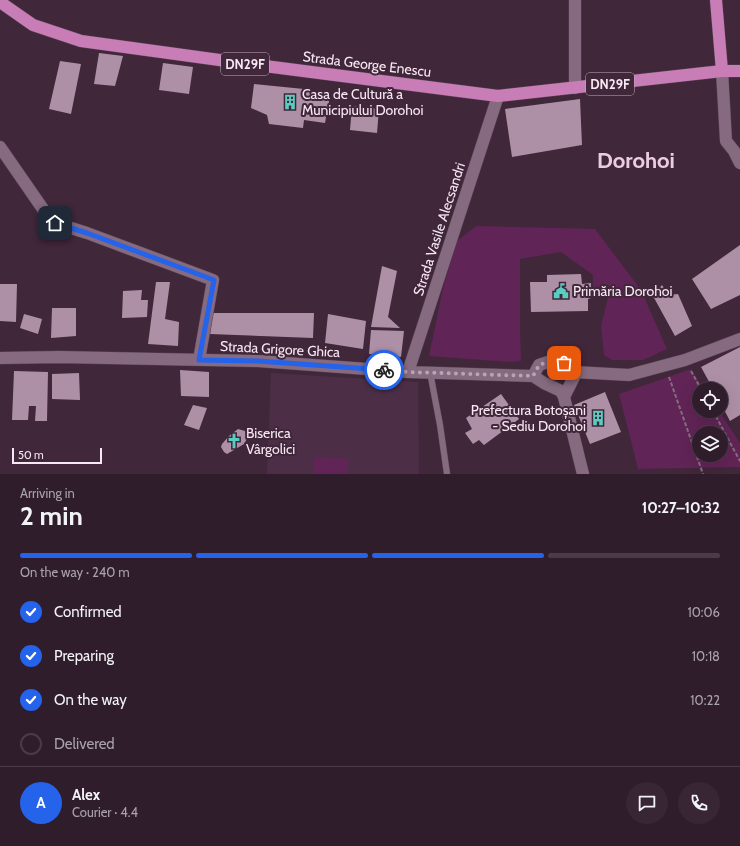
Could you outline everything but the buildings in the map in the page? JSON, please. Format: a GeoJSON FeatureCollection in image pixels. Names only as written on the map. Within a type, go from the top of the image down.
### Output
{"type":"FeatureCollection","features":[{"type":"Feature","properties":{"kind":"main road"},"geometry":{"type":"LineString","coordinates":[[716,0],[722,71]]}},
{"type":"Feature","properties":{"kind":"main road","name":"Strada George Enescu"},"geometry":{"type":"LineString","coordinates":[[0,2],[33,24],[80,41],[498,96],[722,71],[740,71]]}},
{"type":"Feature","properties":{"kind":"street"},"geometry":{"type":"LineString","coordinates":[[575,0],[575,88]]}},
{"type":"Feature","properties":{"kind":"street"},"geometry":{"type":"LineString","coordinates":[[722,71],[726,141],[740,163]]}},
{"type":"Feature","properties":{"kind":"street","name":"Strada Vasile Alecsandri"},"geometry":{"type":"LineString","coordinates":[[408,372],[498,96]]}},
{"type":"Feature","properties":{"kind":"street"},"geometry":{"type":"LineString","coordinates":[[0,147],[45,212],[55,223],[87,233],[214,280],[199,360]]}},
{"type":"Feature","properties":{"kind":"street"},"geometry":{"type":"LineString","coordinates":[[533,376],[539,365],[551,361],[564,363],[574,372],[629,375],[685,360],[740,339]]}},
{"type":"Feature","properties":{"kind":"street","name":"Strada Grigore Ghica"},"geometry":{"type":"LineString","coordinates":[[0,358],[60,357],[258,361],[408,372],[533,376],[561,391],[564,396]]}},
{"type":"Feature","properties":{"kind":"street"},"geometry":{"type":"LineString","coordinates":[[574,372],[574,377],[564,396],[583,474]]}},
{"type":"Feature","properties":{"kind":"lane"},"geometry":{"type":"LineString","coordinates":[[430,372],[447,474]]}},
{"type":"Feature","properties":{"kind":"path"},"geometry":{"type":"LineString","coordinates":[[685,360],[697,382]]}},
{"type":"Feature","properties":{"kind":"path"},"geometry":{"type":"LineString","coordinates":[[666,365],[703,474]]}},
{"type":"Feature","properties":{"kind":"path"},"geometry":{"type":"LineString","coordinates":[[717,418],[740,461]]}},
{"type":"Feature","properties":{"kind":"shaded area"},"geometry":{"type":"Polygon","coordinates":[[[476,226],[595,229],[641,290],[667,349],[643,360],[612,360],[604,355],[601,326],[611,286],[593,287],[593,275],[561,252],[520,259],[521,361],[511,362],[429,356],[443,288],[457,241],[476,226]]]}},
{"type":"Feature","properties":{"kind":"shaded area"},"geometry":{"type":"Polygon","coordinates":[[[691,369],[699,382],[692,382],[692,418],[724,418],[740,443],[740,467],[638,469],[619,394],[691,369]]]}},
{"type":"Feature","properties":{"kind":"shaded area"},"geometry":{"type":"Polygon","coordinates":[[[271,373],[418,382],[419,474],[267,474],[271,373]]]}},
{"type":"Feature","properties":{"kind":"shaded area"},"geometry":{"type":"Polygon","coordinates":[[[314,457],[349,459],[347,474],[313,474],[314,457]]]}},
{"type":"Feature","properties":{"kind":"way so far"},"geometry":{"type":"LineString","coordinates":[[384,370],[533,376],[539,365],[551,361],[564,363]]}},
{"type":"Feature","properties":{"kind":"place","name":"Casa de Cultură a Municipiului Dorohoi"},"geometry":{"type":"Point","coordinates":[290,102]}},
{"type":"Feature","properties":{"kind":"place","name":"Primăria Dorohoi"},"geometry":{"type":"Point","coordinates":[561,291]}},
{"type":"Feature","properties":{"kind":"place","name":"Prefectura Botoșani - Sediu Dorohoi"},"geometry":{"type":"Point","coordinates":[598,418]}},
{"type":"Feature","properties":{"kind":"place","name":"Biserica Vârgolici"},"geometry":{"type":"Point","coordinates":[234,441]}},
{"type":"Feature","properties":{"kind":"district","name":"Dorohoi"},"geometry":{"type":"Point","coordinates":[636,160]}},
{"type":"Feature","properties":{"kind":"route"},"geometry":{"type":"LineString","coordinates":[[55,223],[87,233],[214,280],[199,360],[258,361],[384,370]]}}]}
